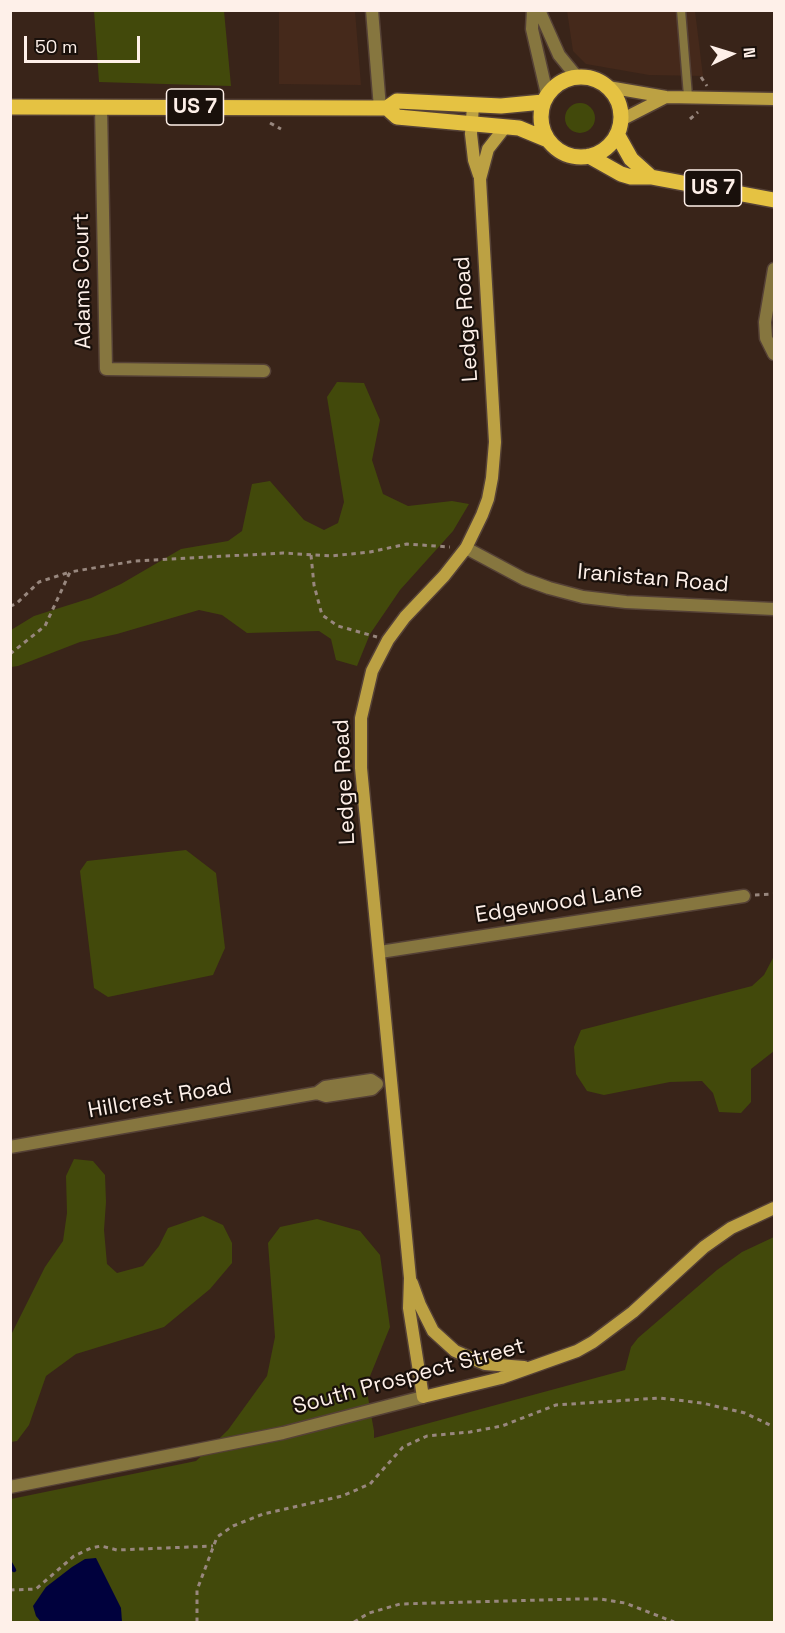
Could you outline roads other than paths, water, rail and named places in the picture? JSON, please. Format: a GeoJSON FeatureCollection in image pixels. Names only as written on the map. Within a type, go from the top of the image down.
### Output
{"type":"FeatureCollection","features":[{"type":"Feature","properties":{"kind":"main road"},"geometry":{"type":"LineString","coordinates":[[577,77],[590,78],[608,87],[619,103],[619,127],[604,149],[589,156],[570,156],[561,152],[548,140],[541,122],[545,98],[561,82],[577,77]]}},
{"type":"Feature","properties":{"kind":"main road","name":"US 7"},"geometry":{"type":"LineString","coordinates":[[10,107],[384,108],[397,101],[473,106],[517,105],[545,98]]}},
{"type":"Feature","properties":{"kind":"main road","name":"US 7"},"geometry":{"type":"LineString","coordinates":[[384,108],[397,117],[506,126],[529,131],[548,140]]}},
{"type":"Feature","properties":{"kind":"main road","name":"US 7"},"geometry":{"type":"LineString","coordinates":[[619,127],[631,159],[651,177]]}},
{"type":"Feature","properties":{"kind":"main road","name":"US 7"},"geometry":{"type":"LineString","coordinates":[[589,156],[621,174],[632,177],[651,177],[774,200]]}},
{"type":"Feature","properties":{"kind":"street"},"geometry":{"type":"LineString","coordinates":[[372,10],[384,108]]}},
{"type":"Feature","properties":{"kind":"street"},"geometry":{"type":"LineString","coordinates":[[533,10],[532,29],[545,98]]}},
{"type":"Feature","properties":{"kind":"street"},"geometry":{"type":"LineString","coordinates":[[539,10],[559,55],[577,77]]}},
{"type":"Feature","properties":{"kind":"street"},"geometry":{"type":"LineString","coordinates":[[608,87],[666,97],[774,99]]}},
{"type":"Feature","properties":{"kind":"street"},"geometry":{"type":"LineString","coordinates":[[619,127],[666,97]]}},
{"type":"Feature","properties":{"kind":"street","name":"Ledge Road"},"geometry":{"type":"LineString","coordinates":[[423,1397],[409,1308],[410,1278],[360,738],[367,684],[388,640],[405,617],[444,576],[466,548],[488,498],[494,459],[494,422],[480,179],[474,160],[471,124],[473,106]]}},
{"type":"Feature","properties":{"kind":"street","name":"Adams Court"},"geometry":{"type":"LineString","coordinates":[[101,107],[106,369],[264,371]]}},
{"type":"Feature","properties":{"kind":"street","name":"Ledge Road"},"geometry":{"type":"LineString","coordinates":[[480,179],[488,149],[506,126]]}},
{"type":"Feature","properties":{"kind":"street"},"geometry":{"type":"LineString","coordinates":[[774,269],[765,322],[766,338],[774,354]]}},
{"type":"Feature","properties":{"kind":"street","name":"Iranistan Road"},"geometry":{"type":"LineString","coordinates":[[466,548],[524,579],[583,597],[626,602],[774,609]]}},
{"type":"Feature","properties":{"kind":"street","name":"Edgewood Lane"},"geometry":{"type":"LineString","coordinates":[[380,952],[744,896]]}},
{"type":"Feature","properties":{"kind":"street","name":"Hillcrest Road"},"geometry":{"type":"LineString","coordinates":[[10,1147],[318,1093],[325,1086],[371,1080],[377,1084],[391,1082]]}},
{"type":"Feature","properties":{"kind":"street","name":"South Prospect Street"},"geometry":{"type":"LineString","coordinates":[[10,1487],[283,1433],[501,1378],[577,1351],[600,1338],[633,1312],[704,1247],[738,1224],[774,1208]]}},
{"type":"Feature","properties":{"kind":"street","name":"Ledge Road"},"geometry":{"type":"LineString","coordinates":[[410,1278],[433,1331],[455,1351],[485,1364],[528,1367]]}},
{"type":"Feature","properties":{"kind":"lane"},"geometry":{"type":"LineString","coordinates":[[681,10],[688,96]]}},
{"type":"Feature","properties":{"kind":"waterway"},"geometry":{"type":"LineString","coordinates":[[10,1563],[14,1570]]}}]}
